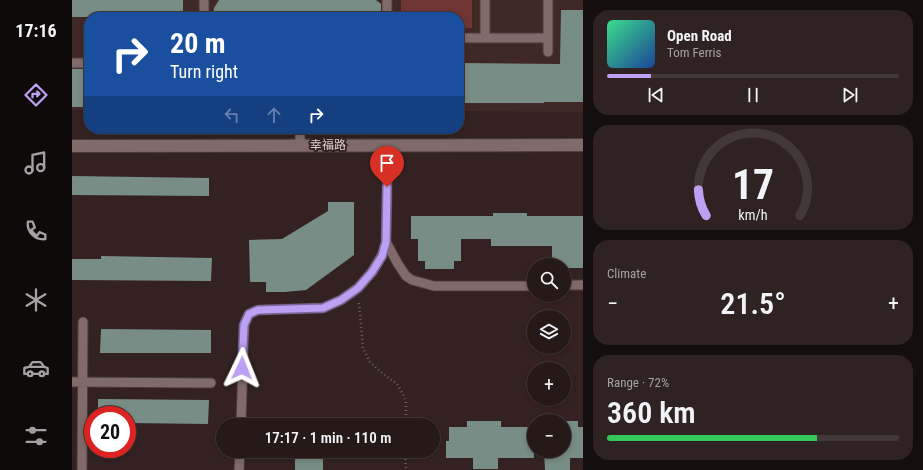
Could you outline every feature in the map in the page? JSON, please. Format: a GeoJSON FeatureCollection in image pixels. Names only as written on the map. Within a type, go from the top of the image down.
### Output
{"type":"FeatureCollection","features":[{"type":"Feature","properties":{"kind":"street","name":"幸福路"},"geometry":{"type":"LineString","coordinates":[[72,146],[583,145]]}},
{"type":"Feature","properties":{"kind":"lane"},"geometry":{"type":"LineString","coordinates":[[204,0],[204,12]]}},
{"type":"Feature","properties":{"kind":"lane"},"geometry":{"type":"LineString","coordinates":[[387,0],[387,12]]}},
{"type":"Feature","properties":{"kind":"lane"},"geometry":{"type":"LineString","coordinates":[[484,0],[485,38]]}},
{"type":"Feature","properties":{"kind":"lane"},"geometry":{"type":"LineString","coordinates":[[548,0],[548,52]]}},
{"type":"Feature","properties":{"kind":"lane"},"geometry":{"type":"LineString","coordinates":[[464,38],[548,38]]}},
{"type":"Feature","properties":{"kind":"lane"},"geometry":{"type":"LineString","coordinates":[[72,63],[84,63]]}},
{"type":"Feature","properties":{"kind":"lane"},"geometry":{"type":"LineString","coordinates":[[300,134],[300,146]]}},
{"type":"Feature","properties":{"kind":"lane"},"geometry":{"type":"LineString","coordinates":[[241,418],[244,325],[249,314],[258,310],[323,308],[341,300],[358,288],[372,272],[382,256],[386,242],[388,146]]}},
{"type":"Feature","properties":{"kind":"lane"},"geometry":{"type":"LineString","coordinates":[[386,242],[406,276],[412,280],[434,286],[527,286]]}},
{"type":"Feature","properties":{"kind":"lane"},"geometry":{"type":"LineString","coordinates":[[571,285],[583,285]]}},
{"type":"Feature","properties":{"kind":"lane"},"geometry":{"type":"LineString","coordinates":[[82,470],[83,322]]}},
{"type":"Feature","properties":{"kind":"lane"},"geometry":{"type":"LineString","coordinates":[[72,382],[211,383]]}},
{"type":"Feature","properties":{"kind":"lane"},"geometry":{"type":"LineString","coordinates":[[239,470],[240,458]]}},
{"type":"Feature","properties":{"kind":"path"},"geometry":{"type":"LineString","coordinates":[[358,288],[363,348],[370,362],[397,384],[406,402],[406,418]]}},
{"type":"Feature","properties":{"kind":"path"},"geometry":{"type":"LineString","coordinates":[[405,458],[406,470]]}},
{"type":"Feature","properties":{"kind":"shaded area"},"geometry":{"type":"Polygon","coordinates":[[[72,0],[583,0],[583,112],[464,111],[464,12],[84,12],[84,110],[72,110],[72,0]]]}},
{"type":"Feature","properties":{"kind":"shaded area"},"geometry":{"type":"Polygon","coordinates":[[[401,0],[472,0],[472,28],[464,28],[464,12],[401,12],[401,0]]]}},
{"type":"Feature","properties":{"kind":"building"},"geometry":{"type":"Polygon","coordinates":[[[72,0],[183,0],[183,12],[84,12],[84,17],[72,17],[72,0]]]}},
{"type":"Feature","properties":{"kind":"building"},"geometry":{"type":"Polygon","coordinates":[[[219,0],[376,0],[381,4],[381,12],[214,12],[214,8],[219,0]]]}},
{"type":"Feature","properties":{"kind":"building"},"geometry":{"type":"Polygon","coordinates":[[[561,10],[583,10],[583,102],[464,103],[464,63],[560,64],[561,10]]]}},
{"type":"Feature","properties":{"kind":"building"},"geometry":{"type":"Polygon","coordinates":[[[72,69],[84,69],[84,107],[72,107],[72,69]]]}},
{"type":"Feature","properties":{"kind":"building"},"geometry":{"type":"Polygon","coordinates":[[[72,176],[209,178],[209,196],[72,195],[72,176]]]}},
{"type":"Feature","properties":{"kind":"building"},"geometry":{"type":"Polygon","coordinates":[[[328,202],[354,202],[354,255],[306,290],[266,292],[266,282],[250,282],[249,240],[282,239],[328,211],[328,202]]]}},
{"type":"Feature","properties":{"kind":"building"},"geometry":{"type":"Polygon","coordinates":[[[493,213],[527,213],[527,216],[583,216],[583,268],[571,268],[571,258],[552,258],[552,246],[491,246],[491,239],[461,239],[461,261],[454,261],[454,269],[425,269],[425,261],[418,261],[418,239],[411,239],[411,216],[493,216],[493,213]]]}},
{"type":"Feature","properties":{"kind":"building"},"geometry":{"type":"Polygon","coordinates":[[[101,256],[212,258],[211,281],[72,280],[72,259],[101,259],[101,256]]]}},
{"type":"Feature","properties":{"kind":"building"},"geometry":{"type":"Polygon","coordinates":[[[101,329],[211,330],[211,353],[100,353],[101,329]]]}},
{"type":"Feature","properties":{"kind":"building"},"geometry":{"type":"Polygon","coordinates":[[[98,399],[209,400],[208,424],[136,423],[136,406],[98,406],[98,399]]]}},
{"type":"Feature","properties":{"kind":"building"},"geometry":{"type":"Polygon","coordinates":[[[467,421],[501,421],[501,427],[527,427],[527,458],[498,458],[498,469],[473,469],[473,458],[446,458],[446,441],[449,441],[449,427],[467,427],[467,421]]]}},
{"type":"Feature","properties":{"kind":"building"},"geometry":{"type":"Polygon","coordinates":[[[571,421],[578,421],[578,427],[583,427],[583,458],[571,458],[571,421]]]}},
{"type":"Feature","properties":{"kind":"building"},"geometry":{"type":"Polygon","coordinates":[[[295,458],[323,458],[323,470],[295,470],[295,458]]]}},
{"type":"Feature","properties":{"kind":"building"},"geometry":{"type":"Polygon","coordinates":[[[544,458],[570,458],[570,470],[545,470],[544,458]]]}},
{"type":"Feature","properties":{"kind":"route"},"geometry":{"type":"LineString","coordinates":[[242,368],[244,325],[249,314],[258,310],[323,308],[341,300],[358,288],[372,272],[382,256],[386,242],[387,187]]}}]}
